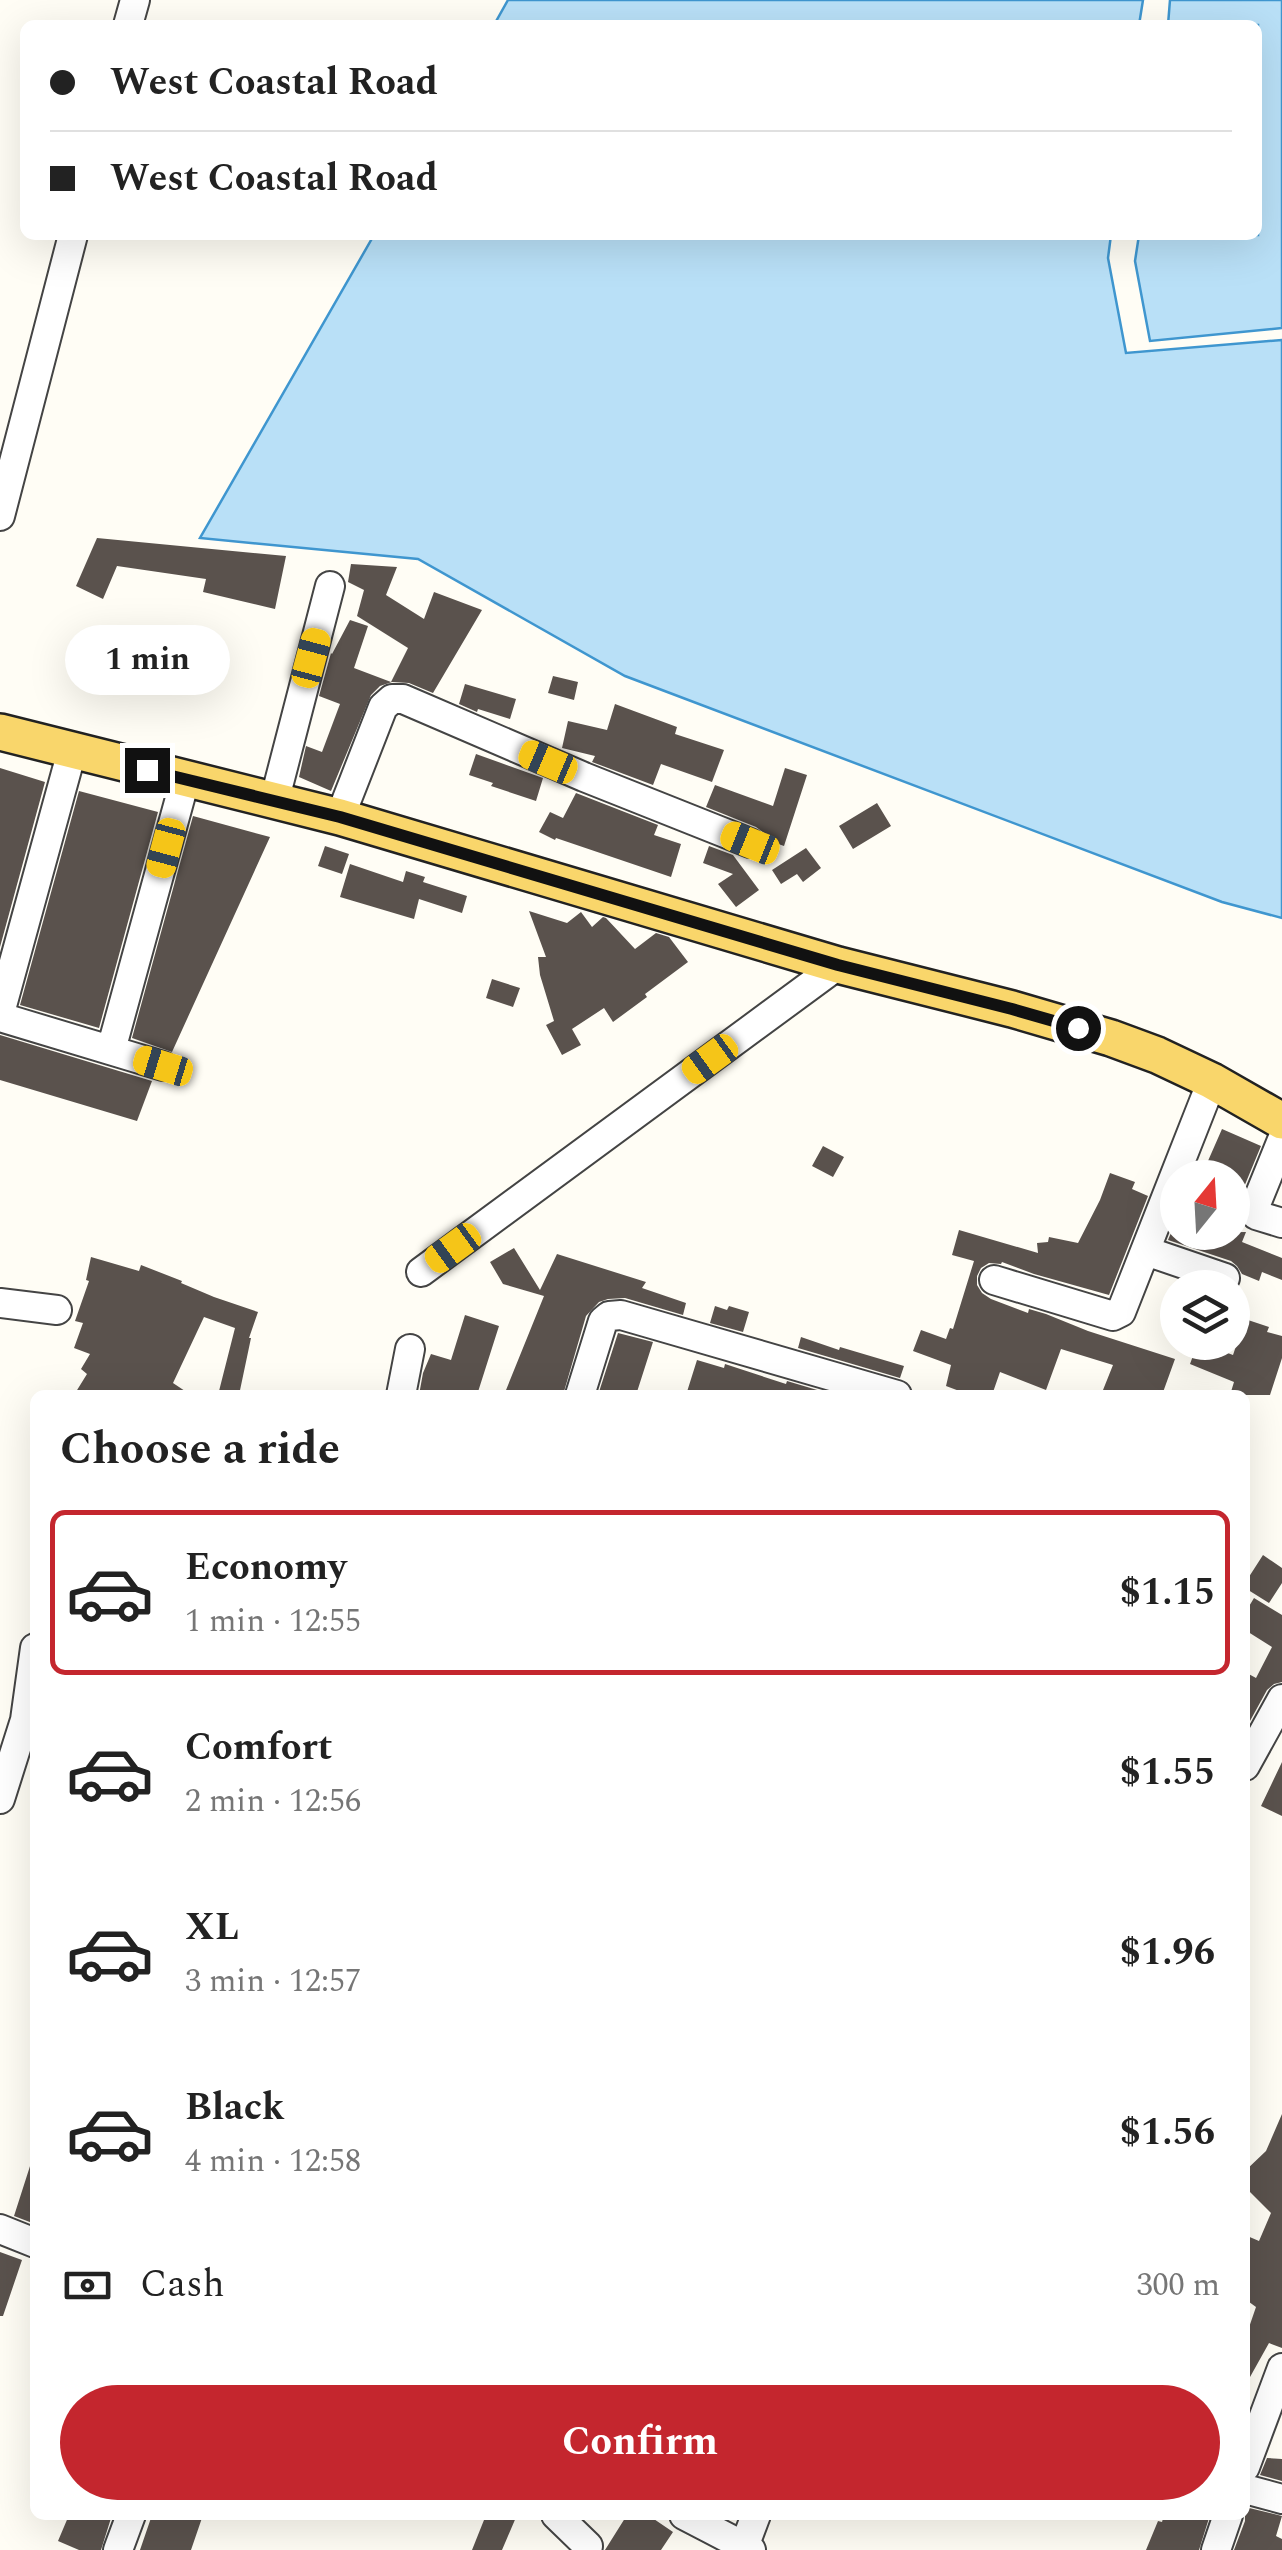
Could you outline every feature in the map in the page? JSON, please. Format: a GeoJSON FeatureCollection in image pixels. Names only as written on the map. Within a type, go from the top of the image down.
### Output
{"type":"FeatureCollection","features":[{"type":"Feature","properties":{"kind":"main road"},"geometry":{"type":"LineString","coordinates":[[3,734],[340,817],[838,965],[1110,1038],[1212,1080],[1282,1121]]}},
{"type":"Feature","properties":{"kind":"street"},"geometry":{"type":"LineString","coordinates":[[0,516],[73,240]]}},
{"type":"Feature","properties":{"kind":"street"},"geometry":{"type":"LineString","coordinates":[[274,802],[330,586]]}},
{"type":"Feature","properties":{"kind":"street"},"geometry":{"type":"LineString","coordinates":[[340,817],[383,707],[392,699],[403,699],[750,843]]}},
{"type":"Feature","properties":{"kind":"street"},"geometry":{"type":"LineString","coordinates":[[72,751],[0,1015],[163,1066]]}},
{"type":"Feature","properties":{"kind":"street"},"geometry":{"type":"LineString","coordinates":[[111,1050],[185,780]]}},
{"type":"Feature","properties":{"kind":"street"},"geometry":{"type":"LineString","coordinates":[[421,1272],[838,965]]}},
{"type":"Feature","properties":{"kind":"street"},"geometry":{"type":"LineString","coordinates":[[994,1280],[1112,1316],[1121,1312],[1212,1080]]}},
{"type":"Feature","properties":{"kind":"street"},"geometry":{"type":"LineString","coordinates":[[1282,1140],[1256,1204],[1256,1215],[1282,1223]]}},
{"type":"Feature","properties":{"kind":"street"},"geometry":{"type":"LineString","coordinates":[[1146,1252],[1201,1270]]}},
{"type":"Feature","properties":{"kind":"street"},"geometry":{"type":"LineString","coordinates":[[0,1303],[56,1310]]}},
{"type":"Feature","properties":{"kind":"street"},"geometry":{"type":"LineString","coordinates":[[582,1390],[603,1321],[620,1315],[880,1390]]}},
{"type":"Feature","properties":{"kind":"street"},"geometry":{"type":"LineString","coordinates":[[402,1390],[410,1350]]}},
{"type":"Feature","properties":{"kind":"street"},"geometry":{"type":"LineString","coordinates":[[0,1799],[12,1718],[30,1663]]}},
{"type":"Feature","properties":{"kind":"street"},"geometry":{"type":"LineString","coordinates":[[1250,1760],[1275,1731],[1282,1699]]}},
{"type":"Feature","properties":{"kind":"street"},"geometry":{"type":"LineString","coordinates":[[0,2230],[30,2241]]}},
{"type":"Feature","properties":{"kind":"street"},"geometry":{"type":"LineString","coordinates":[[1250,2454],[1280,2376]]}},
{"type":"Feature","properties":{"kind":"street"},"geometry":{"type":"LineString","coordinates":[[1250,2490],[1282,2498]]}},
{"type":"Feature","properties":{"kind":"street"},"geometry":{"type":"LineString","coordinates":[[118,2550],[129,2520]]}},
{"type":"Feature","properties":{"kind":"street"},"geometry":{"type":"LineString","coordinates":[[561,2520],[588,2546]]}},
{"type":"Feature","properties":{"kind":"street"},"geometry":{"type":"LineString","coordinates":[[694,2520],[748,2548],[755,2520]]}},
{"type":"Feature","properties":{"kind":"street"},"geometry":{"type":"LineString","coordinates":[[1216,2550],[1226,2520]]}},
{"type":"Feature","properties":{"kind":"water"},"geometry":{"type":"Polygon","coordinates":[[[508,0],[1143,0],[1140,20],[497,20],[508,0]]]}},
{"type":"Feature","properties":{"kind":"water"},"geometry":{"type":"Polygon","coordinates":[[[1170,0],[1282,0],[1282,328],[1150,341],[1135,261],[1138,240],[1262,240],[1262,20],[1168,20],[1170,0]]]}},
{"type":"Feature","properties":{"kind":"water"},"geometry":{"type":"Polygon","coordinates":[[[371,240],[1110,240],[1108,258],[1126,353],[1282,340],[1282,918],[1222,902],[625,676],[418,559],[200,538],[371,240]]]}},
{"type":"Feature","properties":{"kind":"building"},"geometry":{"type":"Polygon","coordinates":[[[97,538],[286,556],[275,609],[203,592],[206,579],[117,566],[103,599],[76,586],[97,538]]]}},
{"type":"Feature","properties":{"kind":"building"},"geometry":{"type":"Polygon","coordinates":[[[351,564],[397,567],[386,595],[424,619],[434,592],[482,610],[433,693],[409,683],[392,682],[371,695],[331,791],[299,777],[306,746],[322,752],[340,704],[319,696],[331,653],[350,620],[368,626],[354,668],[391,682],[408,648],[357,616],[364,590],[348,582],[351,564]]]}},
{"type":"Feature","properties":{"kind":"building"},"geometry":{"type":"Polygon","coordinates":[[[553,676],[578,682],[574,700],[548,693],[553,676]]]}},
{"type":"Feature","properties":{"kind":"building"},"geometry":{"type":"Polygon","coordinates":[[[465,684],[516,699],[510,719],[459,704],[465,684]]]}},
{"type":"Feature","properties":{"kind":"building"},"geometry":{"type":"Polygon","coordinates":[[[615,704],[677,727],[675,734],[724,750],[712,782],[661,764],[653,785],[592,762],[595,756],[562,748],[568,721],[607,730],[615,704]]]}},
{"type":"Feature","properties":{"kind":"building"},"geometry":{"type":"Polygon","coordinates":[[[476,754],[543,778],[536,801],[469,775],[476,754]]]}},
{"type":"Feature","properties":{"kind":"building"},"geometry":{"type":"Polygon","coordinates":[[[0,768],[45,782],[0,947],[0,768]]]}},
{"type":"Feature","properties":{"kind":"building"},"geometry":{"type":"Polygon","coordinates":[[[785,768],[807,775],[784,846],[767,840],[756,827],[706,807],[715,785],[773,806],[785,768]]]}},
{"type":"Feature","properties":{"kind":"building"},"geometry":{"type":"Polygon","coordinates":[[[79,791],[158,812],[99,1028],[20,1005],[79,791]]]}},
{"type":"Feature","properties":{"kind":"building"},"geometry":{"type":"Polygon","coordinates":[[[576,793],[658,825],[654,835],[681,844],[671,877],[539,832],[550,812],[563,818],[576,793]]]}},
{"type":"Feature","properties":{"kind":"building"},"geometry":{"type":"Polygon","coordinates":[[[877,803],[891,826],[853,849],[839,826],[877,803]]]}},
{"type":"Feature","properties":{"kind":"building"},"geometry":{"type":"Polygon","coordinates":[[[193,816],[270,837],[172,1052],[132,1038],[193,816]]]}},
{"type":"Feature","properties":{"kind":"building"},"geometry":{"type":"Polygon","coordinates":[[[325,846],[349,854],[342,874],[318,866],[325,846]]]}},
{"type":"Feature","properties":{"kind":"building"},"geometry":{"type":"Polygon","coordinates":[[[709,846],[733,855],[759,890],[736,907],[718,884],[733,874],[703,863],[709,846]]]}},
{"type":"Feature","properties":{"kind":"building"},"geometry":{"type":"Polygon","coordinates":[[[806,848],[821,868],[803,882],[797,874],[781,884],[772,870],[806,848]]]}},
{"type":"Feature","properties":{"kind":"building"},"geometry":{"type":"Polygon","coordinates":[[[350,864],[403,882],[406,871],[425,877],[423,882],[467,896],[462,913],[419,899],[414,919],[340,897],[350,864]]]}},
{"type":"Feature","properties":{"kind":"building"},"geometry":{"type":"Polygon","coordinates":[[[529,911],[567,923],[581,912],[592,927],[606,918],[635,949],[656,933],[669,937],[688,962],[613,1022],[604,1008],[572,1029],[581,1045],[562,1055],[546,1025],[554,1021],[538,957],[546,957],[529,911]]]}},
{"type":"Feature","properties":{"kind":"building"},"geometry":{"type":"Polygon","coordinates":[[[492,979],[520,988],[513,1007],[486,998],[492,979]]]}},
{"type":"Feature","properties":{"kind":"building"},"geometry":{"type":"Polygon","coordinates":[[[0,1035],[152,1081],[137,1121],[0,1080],[0,1035]]]}},
{"type":"Feature","properties":{"kind":"building"},"geometry":{"type":"Polygon","coordinates":[[[1222,1129],[1261,1146],[1250,1173],[1250,1160],[1208,1160],[1222,1129]]]}},
{"type":"Feature","properties":{"kind":"building"},"geometry":{"type":"Polygon","coordinates":[[[823,1146],[844,1157],[833,1177],[812,1166],[823,1146]]]}},
{"type":"Feature","properties":{"kind":"building"},"geometry":{"type":"Polygon","coordinates":[[[1110,1173],[1135,1182],[1132,1189],[1148,1196],[1109,1295],[1002,1262],[981,1268],[977,1285],[991,1299],[1160,1354],[1160,1360],[1175,1360],[1164,1390],[1103,1390],[1113,1365],[1061,1349],[1046,1390],[1000,1372],[994,1390],[957,1390],[946,1386],[951,1365],[913,1351],[921,1330],[946,1339],[950,1328],[953,1329],[974,1261],[952,1255],[959,1230],[1038,1253],[1037,1243],[1048,1242],[1049,1237],[1078,1243],[1110,1173]]]}},
{"type":"Feature","properties":{"kind":"building"},"geometry":{"type":"Polygon","coordinates":[[[1250,1245],[1282,1258],[1282,1280],[1262,1272],[1259,1281],[1250,1277],[1250,1270],[1240,1270],[1231,1261],[1198,1250],[1250,1250],[1250,1245]]]}},
{"type":"Feature","properties":{"kind":"building"},"geometry":{"type":"Polygon","coordinates":[[[514,1248],[540,1290],[557,1254],[646,1282],[642,1288],[686,1303],[683,1315],[625,1298],[599,1302],[586,1316],[564,1390],[506,1390],[544,1296],[503,1284],[490,1262],[514,1248]]]}},
{"type":"Feature","properties":{"kind":"building"},"geometry":{"type":"Polygon","coordinates":[[[91,1257],[139,1271],[141,1265],[258,1312],[240,1390],[219,1390],[235,1328],[204,1317],[173,1383],[184,1390],[77,1390],[87,1374],[81,1369],[90,1354],[74,1348],[83,1323],[75,1321],[89,1281],[86,1280],[91,1257]]]}},
{"type":"Feature","properties":{"kind":"building"},"geometry":{"type":"Polygon","coordinates":[[[715,1306],[749,1312],[743,1332],[710,1323],[715,1306]]]}},
{"type":"Feature","properties":{"kind":"building"},"geometry":{"type":"Polygon","coordinates":[[[465,1315],[499,1326],[479,1390],[420,1390],[431,1354],[451,1360],[465,1315]]]}},
{"type":"Feature","properties":{"kind":"building"},"geometry":{"type":"Polygon","coordinates":[[[1250,1321],[1282,1336],[1282,1358],[1270,1395],[1232,1390],[1234,1382],[1190,1364],[1191,1360],[1250,1360],[1250,1321]]]}},
{"type":"Feature","properties":{"kind":"building"},"geometry":{"type":"Polygon","coordinates":[[[618,1333],[653,1342],[638,1390],[600,1390],[618,1333]]]}},
{"type":"Feature","properties":{"kind":"building"},"geometry":{"type":"Polygon","coordinates":[[[801,1337],[904,1366],[900,1378],[798,1348],[801,1337]]]}},
{"type":"Feature","properties":{"kind":"building"},"geometry":{"type":"Polygon","coordinates":[[[697,1360],[817,1390],[688,1390],[697,1360]]]}},
{"type":"Feature","properties":{"kind":"building"},"geometry":{"type":"Polygon","coordinates":[[[1263,1555],[1282,1568],[1282,1583],[1269,1603],[1250,1591],[1250,1575],[1263,1555]]]}},
{"type":"Feature","properties":{"kind":"building"},"geometry":{"type":"Polygon","coordinates":[[[1254,1598],[1282,1615],[1282,1682],[1267,1690],[1250,1721],[1250,1675],[1256,1678],[1272,1647],[1250,1633],[1250,1605],[1254,1598]]]}},
{"type":"Feature","properties":{"kind":"building"},"geometry":{"type":"Polygon","coordinates":[[[1282,1762],[1282,1816],[1261,1806],[1282,1762]]]}},
{"type":"Feature","properties":{"kind":"building"},"geometry":{"type":"Polygon","coordinates":[[[1282,2114],[1282,2348],[1269,2343],[1250,2377],[1250,2324],[1256,2307],[1250,2303],[1250,2237],[1259,2241],[1271,2213],[1250,2192],[1250,2166],[1266,2151],[1282,2114]]]}},
{"type":"Feature","properties":{"kind":"building"},"geometry":{"type":"Polygon","coordinates":[[[30,2166],[30,2222],[14,2216],[30,2166]]]}},
{"type":"Feature","properties":{"kind":"building"},"geometry":{"type":"Polygon","coordinates":[[[0,2252],[22,2260],[3,2316],[0,2316],[0,2252]]]}},
{"type":"Feature","properties":{"kind":"building"},"geometry":{"type":"Polygon","coordinates":[[[1267,2458],[1282,2459],[1282,2481],[1260,2475],[1267,2458]]]}},
{"type":"Feature","properties":{"kind":"building"},"geometry":{"type":"Polygon","coordinates":[[[1250,2508],[1282,2516],[1276,2536],[1282,2539],[1282,2550],[1234,2550],[1245,2521],[1250,2520],[1250,2508]]]}},
{"type":"Feature","properties":{"kind":"building"},"geometry":{"type":"Polygon","coordinates":[[[67,2520],[110,2520],[101,2550],[79,2550],[58,2541],[67,2520]]]}},
{"type":"Feature","properties":{"kind":"building"},"geometry":{"type":"Polygon","coordinates":[[[150,2520],[201,2520],[191,2550],[140,2550],[150,2520]]]}},
{"type":"Feature","properties":{"kind":"building"},"geometry":{"type":"Polygon","coordinates":[[[484,2520],[515,2520],[502,2550],[472,2550],[484,2520]]]}},
{"type":"Feature","properties":{"kind":"building"},"geometry":{"type":"Polygon","coordinates":[[[624,2520],[655,2520],[673,2532],[661,2550],[605,2550],[624,2520]]]}},
{"type":"Feature","properties":{"kind":"building"},"geometry":{"type":"Polygon","coordinates":[[[1208,2520],[1199,2550],[1146,2550],[1158,2521],[1208,2520]]]}},
{"type":"Feature","properties":{"kind":"route"},"geometry":{"type":"LineString","coordinates":[[147,770],[340,817],[838,965],[1078,1028]]}}]}
